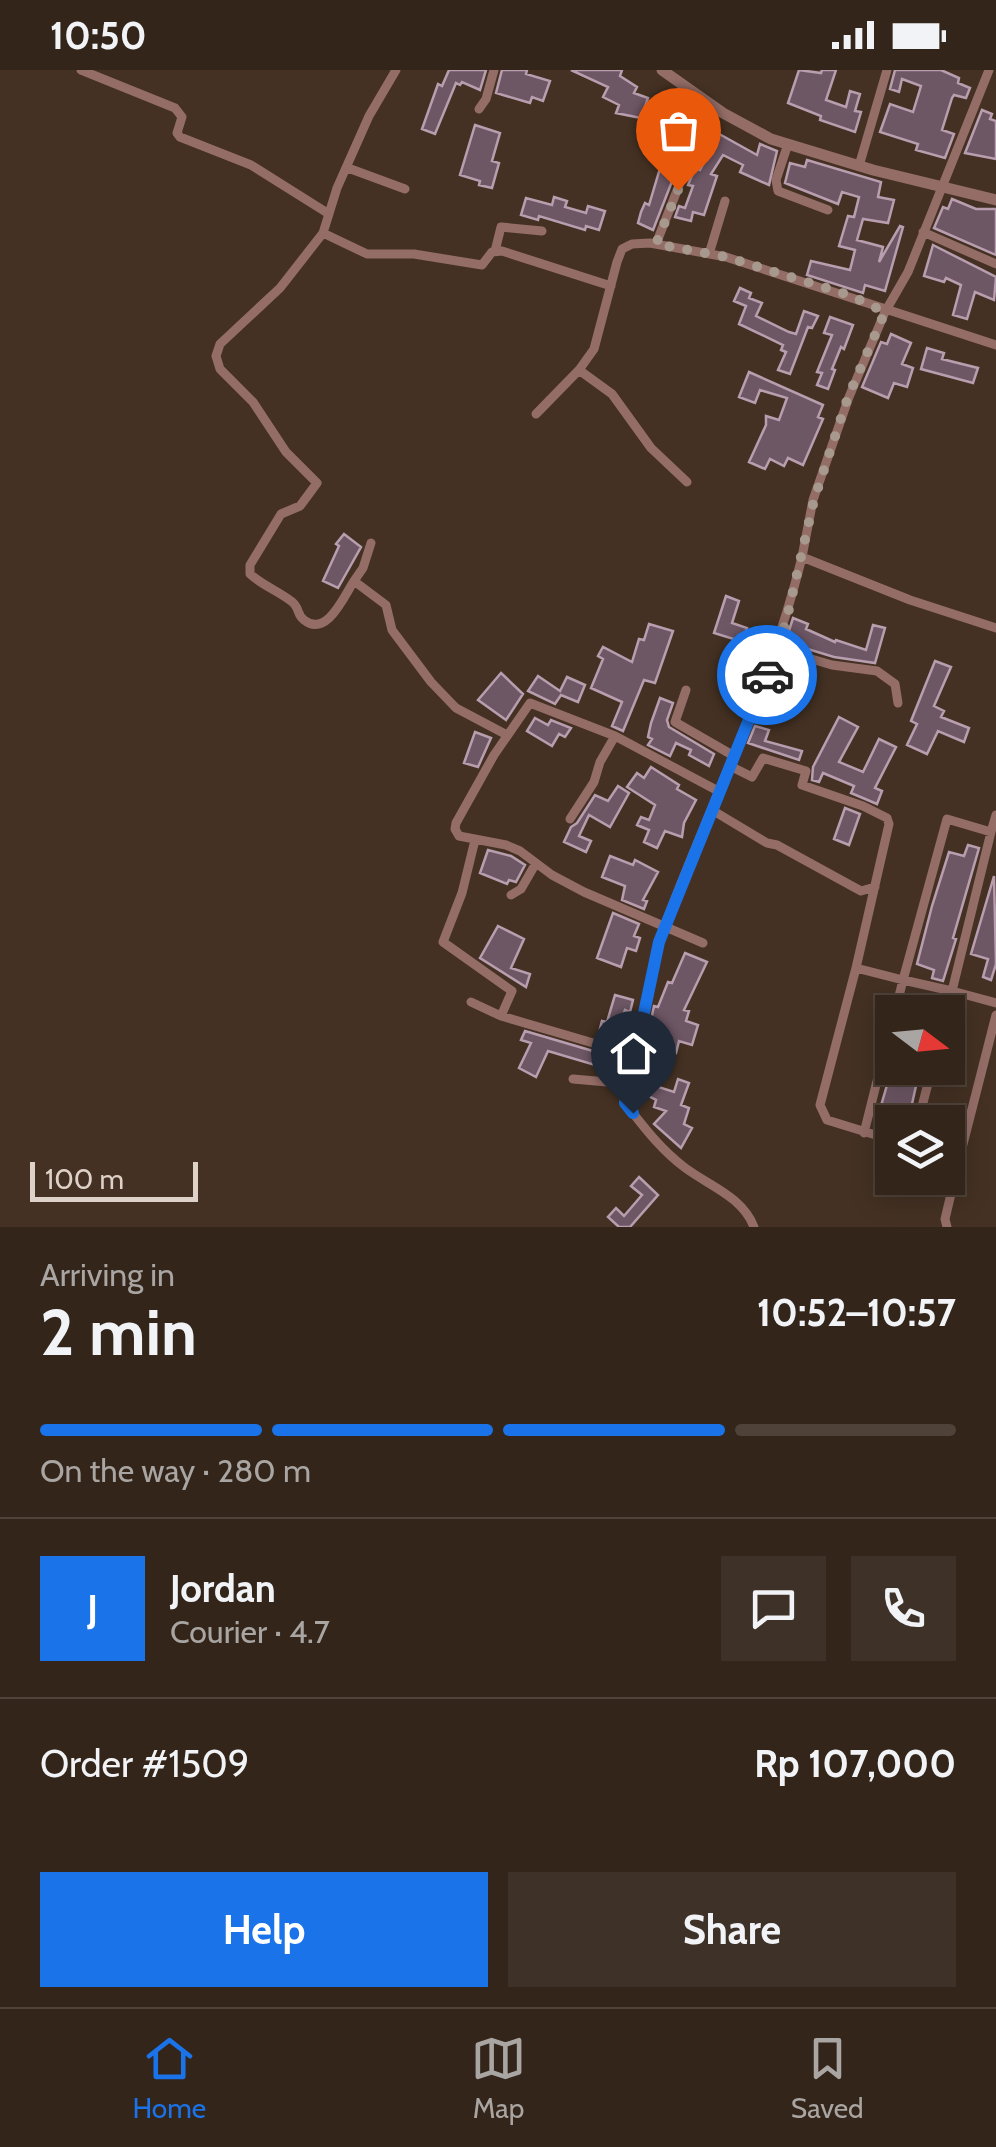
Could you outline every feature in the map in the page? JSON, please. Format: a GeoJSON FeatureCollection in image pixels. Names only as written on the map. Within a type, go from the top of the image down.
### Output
{"type":"FeatureCollection","features":[{"type":"Feature","properties":{"kind":"street"},"geometry":{"type":"LineString","coordinates":[[81,70],[175,108],[182,117],[176,133],[180,138],[251,165],[329,214]]}},
{"type":"Feature","properties":{"kind":"street"},"geometry":{"type":"LineString","coordinates":[[371,543],[363,568],[334,612],[317,626],[299,616],[296,604],[250,574],[250,565],[281,514],[300,506],[317,483],[286,452],[253,402],[220,369],[216,356],[220,344],[280,288],[323,232],[337,188],[369,116],[396,70]]}},
{"type":"Feature","properties":{"kind":"street"},"geometry":{"type":"LineString","coordinates":[[480,109],[494,70]]}},
{"type":"Feature","properties":{"kind":"street"},"geometry":{"type":"LineString","coordinates":[[662,70],[755,132],[859,166],[996,200]]}},
{"type":"Feature","properties":{"kind":"street"},"geometry":{"type":"LineString","coordinates":[[859,166],[887,70]]}},
{"type":"Feature","properties":{"kind":"street"},"geometry":{"type":"LineString","coordinates":[[754,1227],[731,1196],[685,1168],[643,1128],[625,1103],[634,1055],[665,927],[776,650],[814,500],[840,421],[885,312],[908,272],[989,70]]}},
{"type":"Feature","properties":{"kind":"street"},"geometry":{"type":"LineString","coordinates":[[656,244],[710,104]]}},
{"type":"Feature","properties":{"kind":"street"},"geometry":{"type":"LineString","coordinates":[[788,144],[776,180],[778,190],[828,210]]}},
{"type":"Feature","properties":{"kind":"street"},"geometry":{"type":"LineString","coordinates":[[348,168],[405,189]]}},
{"type":"Feature","properties":{"kind":"street"},"geometry":{"type":"LineString","coordinates":[[709,254],[725,201]]}},
{"type":"Feature","properties":{"kind":"street"},"geometry":{"type":"LineString","coordinates":[[323,232],[353,250],[379,256],[414,254],[482,265],[495,251],[501,226],[542,231]]}},
{"type":"Feature","properties":{"kind":"street"},"geometry":{"type":"LineString","coordinates":[[924,232],[996,264]]}},
{"type":"Feature","properties":{"kind":"street"},"geometry":{"type":"LineString","coordinates":[[536,414],[594,349],[622,249],[632,244],[656,244],[709,254],[849,295],[885,312],[996,346]]}},
{"type":"Feature","properties":{"kind":"street"},"geometry":{"type":"LineString","coordinates":[[495,251],[611,286]]}},
{"type":"Feature","properties":{"kind":"street"},"geometry":{"type":"LineString","coordinates":[[579,370],[612,394],[652,448],[687,482]]}},
{"type":"Feature","properties":{"kind":"street"},"geometry":{"type":"LineString","coordinates":[[802,557],[910,600],[996,628]]}},
{"type":"Feature","properties":{"kind":"street"},"geometry":{"type":"LineString","coordinates":[[354,580],[386,605],[392,630],[456,708],[508,735]]}},
{"type":"Feature","properties":{"kind":"street"},"geometry":{"type":"LineString","coordinates":[[776,650],[832,665],[877,671],[895,684],[898,703]]}},
{"type":"Feature","properties":{"kind":"street"},"geometry":{"type":"LineString","coordinates":[[686,690],[675,722],[752,777],[763,758],[806,771],[802,785],[887,818],[875,887],[820,1104],[827,1120],[875,1136]]}},
{"type":"Feature","properties":{"kind":"street"},"geometry":{"type":"LineString","coordinates":[[703,943],[584,892],[506,845],[459,836],[455,829],[530,703],[615,736],[720,792]]}},
{"type":"Feature","properties":{"kind":"street"},"geometry":{"type":"LineString","coordinates":[[570,820],[594,782],[615,736]]}},
{"type":"Feature","properties":{"kind":"street"},"geometry":{"type":"LineString","coordinates":[[712,810],[861,891],[875,887]]}},
{"type":"Feature","properties":{"kind":"street"},"geometry":{"type":"LineString","coordinates":[[951,995],[996,815]]}},
{"type":"Feature","properties":{"kind":"street"},"geometry":{"type":"LineString","coordinates":[[899,995],[947,819],[991,832]]}},
{"type":"Feature","properties":{"kind":"street"},"geometry":{"type":"LineString","coordinates":[[476,840],[443,942],[510,988],[512,995],[501,1016]]}},
{"type":"Feature","properties":{"kind":"street"},"geometry":{"type":"LineString","coordinates":[[512,895],[521,889],[536,864]]}},
{"type":"Feature","properties":{"kind":"street"},"geometry":{"type":"LineString","coordinates":[[856,968],[996,1003]]}},
{"type":"Feature","properties":{"kind":"street"},"geometry":{"type":"LineString","coordinates":[[471,1002],[501,1016],[634,1055]]}},
{"type":"Feature","properties":{"kind":"street"},"geometry":{"type":"LineString","coordinates":[[965,1136],[996,1015]]}},
{"type":"Feature","properties":{"kind":"street"},"geometry":{"type":"LineString","coordinates":[[574,1078],[630,1084]]}},
{"type":"Feature","properties":{"kind":"street"},"geometry":{"type":"LineString","coordinates":[[864,1133],[876,1085]]}},
{"type":"Feature","properties":{"kind":"street"},"geometry":{"type":"LineString","coordinates":[[947,1227],[951,1195]]}},
{"type":"Feature","properties":{"kind":"building"},"geometry":{"type":"Polygon","coordinates":[[[449,70],[486,70],[480,90],[456,83],[435,134],[422,129],[438,84],[442,86],[449,70]]]}},
{"type":"Feature","properties":{"kind":"building"},"geometry":{"type":"Polygon","coordinates":[[[502,70],[527,70],[526,74],[550,81],[543,101],[532,97],[530,103],[496,93],[502,70]]]}},
{"type":"Feature","properties":{"kind":"building"},"geometry":{"type":"Polygon","coordinates":[[[571,70],[622,70],[620,76],[637,87],[634,93],[648,98],[641,118],[616,113],[619,105],[603,97],[608,87],[571,70]]]}},
{"type":"Feature","properties":{"kind":"building"},"geometry":{"type":"Polygon","coordinates":[[[799,70],[836,70],[826,100],[846,107],[850,91],[860,94],[855,111],[861,112],[855,132],[788,103],[799,70]]]}},
{"type":"Feature","properties":{"kind":"building"},"geometry":{"type":"Polygon","coordinates":[[[895,70],[941,70],[970,88],[966,98],[952,98],[942,130],[954,134],[945,158],[916,150],[918,144],[880,132],[890,104],[913,112],[921,86],[902,79],[899,92],[890,89],[895,70]]]}},
{"type":"Feature","properties":{"kind":"building"},"geometry":{"type":"Polygon","coordinates":[[[982,110],[992,114],[990,119],[996,121],[996,159],[965,153],[982,110]]]}},
{"type":"Feature","properties":{"kind":"building"},"geometry":{"type":"Polygon","coordinates":[[[475,125],[500,133],[492,161],[499,163],[492,188],[460,175],[475,125]]]}},
{"type":"Feature","properties":{"kind":"building"},"geometry":{"type":"Polygon","coordinates":[[[712,130],[757,155],[760,144],[777,151],[769,185],[740,172],[743,165],[723,155],[711,174],[717,176],[704,215],[693,212],[691,221],[675,217],[679,206],[685,208],[695,168],[700,170],[712,148],[704,143],[712,130]]]}},
{"type":"Feature","properties":{"kind":"building"},"geometry":{"type":"Polygon","coordinates":[[[679,135],[689,138],[653,230],[638,223],[641,212],[645,203],[649,205],[661,165],[664,166],[668,152],[673,154],[679,135]]]}},
{"type":"Feature","properties":{"kind":"building"},"geometry":{"type":"Polygon","coordinates":[[[807,160],[881,182],[878,197],[894,200],[888,223],[863,219],[857,240],[883,247],[879,262],[900,226],[903,227],[885,291],[865,285],[863,293],[807,275],[811,261],[850,270],[855,250],[839,246],[848,216],[854,217],[859,197],[842,192],[838,204],[785,183],[790,163],[805,167],[807,160]]]}},
{"type":"Feature","properties":{"kind":"building"},"geometry":{"type":"Polygon","coordinates":[[[554,197],[567,201],[565,207],[586,213],[588,206],[605,211],[599,230],[521,215],[526,198],[552,205],[554,197]]]}},
{"type":"Feature","properties":{"kind":"building"},"geometry":{"type":"Polygon","coordinates":[[[952,199],[976,209],[996,209],[996,255],[934,228],[943,207],[948,209],[952,199]]]}},
{"type":"Feature","properties":{"kind":"building"},"geometry":{"type":"Polygon","coordinates":[[[933,245],[996,277],[994,300],[975,292],[967,319],[953,315],[961,285],[946,278],[944,282],[924,276],[933,245]]]}},
{"type":"Feature","properties":{"kind":"building"},"geometry":{"type":"Polygon","coordinates":[[[740,288],[751,293],[749,298],[762,303],[756,316],[789,332],[796,334],[804,311],[818,316],[812,328],[808,327],[790,374],[778,370],[786,352],[781,350],[783,345],[739,324],[746,306],[734,301],[740,288]]]}},
{"type":"Feature","properties":{"kind":"building"},"geometry":{"type":"Polygon","coordinates":[[[830,317],[853,325],[832,369],[835,370],[828,389],[817,385],[822,373],[817,372],[832,335],[824,333],[830,317]]]}},
{"type":"Feature","properties":{"kind":"building"},"geometry":{"type":"Polygon","coordinates":[[[891,334],[911,343],[902,364],[913,368],[907,387],[894,383],[888,398],[862,387],[881,342],[887,344],[891,334]]]}},
{"type":"Feature","properties":{"kind":"building"},"geometry":{"type":"Polygon","coordinates":[[[927,348],[944,353],[942,359],[978,368],[973,383],[921,369],[927,348]]]}},
{"type":"Feature","properties":{"kind":"building"},"geometry":{"type":"Polygon","coordinates":[[[749,372],[823,405],[818,417],[823,419],[803,465],[788,458],[784,466],[770,459],[765,469],[749,462],[766,425],[766,416],[779,420],[787,398],[760,390],[755,403],[739,397],[749,372]]]}},
{"type":"Feature","properties":{"kind":"building"},"geometry":{"type":"Polygon","coordinates":[[[344,534],[361,547],[338,588],[323,581],[339,546],[336,544],[344,534]]]}},
{"type":"Feature","properties":{"kind":"building"},"geometry":{"type":"Polygon","coordinates":[[[726,596],[739,601],[732,623],[747,628],[743,642],[714,633],[726,596]]]}},
{"type":"Feature","properties":{"kind":"building"},"geometry":{"type":"Polygon","coordinates":[[[793,618],[808,624],[806,629],[835,642],[866,650],[873,625],[885,628],[875,663],[801,647],[803,643],[787,637],[793,618]]]}},
{"type":"Feature","properties":{"kind":"building"},"geometry":{"type":"Polygon","coordinates":[[[649,624],[673,631],[655,683],[644,680],[623,731],[612,726],[622,702],[591,688],[603,659],[598,656],[603,647],[632,662],[639,639],[644,640],[649,624]]]}},
{"type":"Feature","properties":{"kind":"building"},"geometry":{"type":"Polygon","coordinates":[[[935,661],[951,667],[934,706],[944,711],[941,717],[969,728],[964,742],[938,731],[927,754],[907,745],[917,724],[911,721],[935,661]]]}},
{"type":"Feature","properties":{"kind":"building"},"geometry":{"type":"Polygon","coordinates":[[[501,673],[523,694],[506,720],[478,700],[501,673]]]}},
{"type":"Feature","properties":{"kind":"building"},"geometry":{"type":"Polygon","coordinates":[[[538,676],[560,691],[567,677],[585,685],[578,702],[561,695],[555,704],[528,691],[538,676]]]}},
{"type":"Feature","properties":{"kind":"building"},"geometry":{"type":"Polygon","coordinates":[[[660,698],[673,703],[667,720],[669,727],[714,754],[709,766],[676,743],[670,756],[648,745],[660,698]]]}},
{"type":"Feature","properties":{"kind":"building"},"geometry":{"type":"Polygon","coordinates":[[[839,717],[858,727],[839,762],[863,772],[879,739],[896,747],[875,788],[882,791],[877,804],[851,793],[854,786],[823,773],[819,782],[812,780],[813,767],[839,717]]]}},
{"type":"Feature","properties":{"kind":"building"},"geometry":{"type":"Polygon","coordinates":[[[535,718],[548,725],[551,720],[571,728],[565,737],[559,734],[552,746],[527,731],[535,718]]]}},
{"type":"Feature","properties":{"kind":"building"},"geometry":{"type":"Polygon","coordinates":[[[755,726],[769,730],[765,741],[802,751],[799,760],[748,743],[755,726]]]}},
{"type":"Feature","properties":{"kind":"building"},"geometry":{"type":"Polygon","coordinates":[[[475,732],[491,738],[478,767],[464,763],[475,732]]]}},
{"type":"Feature","properties":{"kind":"building"},"geometry":{"type":"Polygon","coordinates":[[[651,767],[696,800],[684,823],[682,837],[665,831],[657,848],[644,842],[649,830],[637,825],[641,817],[649,820],[655,805],[627,787],[637,773],[644,778],[651,767]]]}},
{"type":"Feature","properties":{"kind":"building"},"geometry":{"type":"Polygon","coordinates":[[[618,786],[629,793],[610,827],[589,815],[579,836],[591,841],[586,852],[564,842],[595,795],[608,801],[618,786]]]}},
{"type":"Feature","properties":{"kind":"building"},"geometry":{"type":"Polygon","coordinates":[[[845,808],[860,814],[849,845],[834,839],[845,808]]]}},
{"type":"Feature","properties":{"kind":"building"},"geometry":{"type":"Polygon","coordinates":[[[968,845],[979,848],[943,981],[932,978],[934,970],[917,964],[949,852],[964,856],[968,845]]]}},
{"type":"Feature","properties":{"kind":"building"},"geometry":{"type":"Polygon","coordinates":[[[488,850],[511,856],[525,865],[516,882],[509,880],[507,884],[480,873],[488,850]]]}},
{"type":"Feature","properties":{"kind":"building"},"geometry":{"type":"Polygon","coordinates":[[[610,856],[633,865],[635,860],[658,872],[643,900],[647,901],[644,909],[622,900],[625,886],[602,877],[610,856]]]}},
{"type":"Feature","properties":{"kind":"building"},"geometry":{"type":"Polygon","coordinates":[[[994,876],[996,964],[991,980],[983,977],[988,959],[971,954],[994,876]]]}},
{"type":"Feature","properties":{"kind":"building"},"geometry":{"type":"Polygon","coordinates":[[[613,913],[639,924],[634,936],[640,938],[636,951],[627,948],[621,967],[597,958],[613,913]]]}},
{"type":"Feature","properties":{"kind":"building"},"geometry":{"type":"Polygon","coordinates":[[[498,926],[524,939],[511,968],[530,974],[526,987],[480,958],[498,926]]]}},
{"type":"Feature","properties":{"kind":"building"},"geometry":{"type":"Polygon","coordinates":[[[685,953],[707,962],[684,1010],[689,1011],[686,1021],[698,1025],[692,1045],[679,1041],[676,1053],[663,1050],[652,1085],[674,1092],[678,1079],[689,1083],[681,1105],[689,1108],[684,1124],[692,1128],[681,1148],[654,1124],[666,1111],[654,1107],[656,1100],[637,1090],[658,1021],[651,1020],[654,1006],[658,1007],[685,953]]]}},
{"type":"Feature","properties":{"kind":"building"},"geometry":{"type":"Polygon","coordinates":[[[615,995],[633,1000],[630,1012],[625,1010],[614,1041],[598,1036],[615,995]]]}},
{"type":"Feature","properties":{"kind":"building"},"geometry":{"type":"Polygon","coordinates":[[[525,1031],[620,1059],[617,1075],[600,1073],[602,1067],[548,1051],[536,1077],[519,1068],[531,1043],[521,1040],[525,1031]]]}},
{"type":"Feature","properties":{"kind":"building"},"geometry":{"type":"Polygon","coordinates":[[[887,1085],[916,1085],[912,1105],[881,1105],[887,1085]]]}},
{"type":"Feature","properties":{"kind":"building"},"geometry":{"type":"Polygon","coordinates":[[[639,1177],[658,1195],[630,1227],[619,1227],[608,1217],[616,1208],[624,1216],[642,1195],[631,1186],[639,1177]]]}},
{"type":"Feature","properties":{"kind":"way so far"},"geometry":{"type":"LineString","coordinates":[[678,190],[656,244],[726,257],[849,295],[885,312],[848,397],[814,500],[786,622],[767,675]]}},
{"type":"Feature","properties":{"kind":"route"},"geometry":{"type":"LineString","coordinates":[[633,1113],[625,1103],[659,942],[767,675]]}}]}
